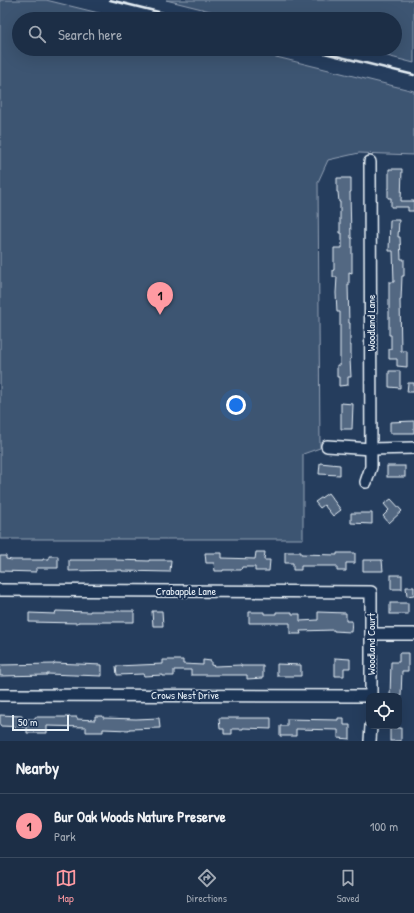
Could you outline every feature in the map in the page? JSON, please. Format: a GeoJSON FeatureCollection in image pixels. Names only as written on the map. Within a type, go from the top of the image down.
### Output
{"type":"FeatureCollection","features":[{"type":"Feature","properties":{"kind":"street","name":"Woodland Lane"},"geometry":{"type":"LineString","coordinates":[[366,482],[371,467],[370,162]]}},
{"type":"Feature","properties":{"kind":"street"},"geometry":{"type":"LineString","coordinates":[[327,446],[371,449],[414,448]]}},
{"type":"Feature","properties":{"kind":"street","name":"Crabapple Lane"},"geometry":{"type":"LineString","coordinates":[[0,590],[371,592]]}},
{"type":"Feature","properties":{"kind":"street","name":"Woodland Court"},"geometry":{"type":"LineString","coordinates":[[371,592],[371,693]]}},
{"type":"Feature","properties":{"kind":"street"},"geometry":{"type":"LineString","coordinates":[[371,634],[414,634]]}},
{"type":"Feature","properties":{"kind":"street","name":"Crows Nest Drive"},"geometry":{"type":"LineString","coordinates":[[0,695],[366,696]]}},
{"type":"Feature","properties":{"kind":"street"},"geometry":{"type":"LineString","coordinates":[[370,729],[370,741]]}},
{"type":"Feature","properties":{"kind":"shaded area"},"geometry":{"type":"Polygon","coordinates":[[[0,0],[46,0],[95,12],[12,12],[12,56],[272,56],[414,91],[414,155],[359,153],[328,160],[318,182],[320,448],[303,454],[303,539],[0,539],[0,0]]]}},
{"type":"Feature","properties":{"kind":"shaded area"},"geometry":{"type":"Polygon","coordinates":[[[166,0],[414,0],[414,63],[387,56],[402,56],[402,12],[214,12],[166,0]]]}},
{"type":"Feature","properties":{"kind":"building"},"geometry":{"type":"Polygon","coordinates":[[[389,169],[402,169],[401,201],[414,201],[414,211],[408,211],[408,207],[391,207],[391,198],[388,198],[389,169]]]}},
{"type":"Feature","properties":{"kind":"building"},"geometry":{"type":"Polygon","coordinates":[[[337,178],[351,178],[350,192],[352,238],[352,273],[349,272],[348,285],[351,377],[348,377],[348,385],[339,386],[337,365],[340,365],[340,312],[337,312],[337,277],[333,277],[334,248],[342,248],[342,233],[340,233],[340,202],[337,192],[337,178]]]}},
{"type":"Feature","properties":{"kind":"building"},"geometry":{"type":"Polygon","coordinates":[[[390,220],[399,220],[398,237],[400,237],[401,259],[404,259],[404,276],[402,276],[400,300],[401,351],[407,351],[407,367],[397,366],[397,359],[389,359],[391,335],[389,335],[389,282],[394,282],[393,251],[389,251],[390,220]]]}},
{"type":"Feature","properties":{"kind":"building"},"geometry":{"type":"Polygon","coordinates":[[[389,371],[400,371],[400,388],[389,387],[389,371]]]}},
{"type":"Feature","properties":{"kind":"building"},"geometry":{"type":"Polygon","coordinates":[[[408,383],[414,383],[414,392],[407,392],[408,383]]]}},
{"type":"Feature","properties":{"kind":"building"},"geometry":{"type":"Polygon","coordinates":[[[341,403],[353,404],[352,429],[341,429],[341,403]]]}},
{"type":"Feature","properties":{"kind":"building"},"geometry":{"type":"Polygon","coordinates":[[[414,421],[414,433],[390,433],[390,422],[414,421]]]}},
{"type":"Feature","properties":{"kind":"building"},"geometry":{"type":"Polygon","coordinates":[[[320,463],[340,465],[340,475],[319,474],[320,463]]]}},
{"type":"Feature","properties":{"kind":"building"},"geometry":{"type":"Polygon","coordinates":[[[387,466],[405,466],[405,477],[387,477],[387,466]]]}},
{"type":"Feature","properties":{"kind":"building"},"geometry":{"type":"Polygon","coordinates":[[[328,493],[341,510],[333,516],[324,505],[320,508],[315,502],[328,493]]]}},
{"type":"Feature","properties":{"kind":"building"},"geometry":{"type":"Polygon","coordinates":[[[391,499],[402,511],[389,523],[383,516],[389,510],[384,504],[391,499]]]}},
{"type":"Feature","properties":{"kind":"building"},"geometry":{"type":"Polygon","coordinates":[[[351,513],[372,513],[372,524],[351,523],[351,513]]]}},
{"type":"Feature","properties":{"kind":"building"},"geometry":{"type":"Polygon","coordinates":[[[256,552],[265,552],[264,560],[270,560],[269,571],[255,571],[255,567],[242,567],[241,570],[215,571],[214,563],[206,563],[205,553],[222,553],[222,558],[255,559],[256,552]]]}},
{"type":"Feature","properties":{"kind":"building"},"geometry":{"type":"Polygon","coordinates":[[[285,552],[337,555],[337,553],[355,553],[355,563],[346,563],[346,571],[337,571],[337,566],[301,566],[301,570],[293,570],[293,563],[285,563],[285,552]]]}},
{"type":"Feature","properties":{"kind":"building"},"geometry":{"type":"Polygon","coordinates":[[[0,556],[6,556],[6,559],[12,560],[43,560],[49,559],[49,556],[58,556],[58,568],[36,568],[36,572],[0,571],[0,556]]]}},
{"type":"Feature","properties":{"kind":"building"},"geometry":{"type":"Polygon","coordinates":[[[95,558],[149,561],[171,560],[170,572],[122,570],[69,571],[69,560],[95,560],[95,558]]]}},
{"type":"Feature","properties":{"kind":"building"},"geometry":{"type":"Polygon","coordinates":[[[363,560],[382,560],[383,571],[363,571],[363,560]]]}},
{"type":"Feature","properties":{"kind":"building"},"geometry":{"type":"Polygon","coordinates":[[[391,575],[402,575],[402,589],[391,589],[391,575]]]}},
{"type":"Feature","properties":{"kind":"building"},"geometry":{"type":"Polygon","coordinates":[[[406,587],[414,587],[414,595],[407,596],[406,587]]]}},
{"type":"Feature","properties":{"kind":"building"},"geometry":{"type":"Polygon","coordinates":[[[390,603],[408,603],[408,614],[390,614],[390,603]]]}},
{"type":"Feature","properties":{"kind":"building"},"geometry":{"type":"Polygon","coordinates":[[[56,611],[134,611],[134,622],[29,622],[29,613],[55,614],[56,611]]]}},
{"type":"Feature","properties":{"kind":"building"},"geometry":{"type":"Polygon","coordinates":[[[152,611],[162,611],[163,626],[153,626],[152,611]]]}},
{"type":"Feature","properties":{"kind":"building"},"geometry":{"type":"Polygon","coordinates":[[[249,612],[276,614],[276,612],[292,612],[292,614],[300,614],[300,621],[318,620],[318,612],[346,613],[346,621],[352,621],[351,632],[334,630],[300,631],[301,634],[290,634],[290,623],[249,623],[249,612]]]}},
{"type":"Feature","properties":{"kind":"building"},"geometry":{"type":"Polygon","coordinates":[[[399,653],[408,653],[408,671],[402,671],[401,693],[390,693],[391,662],[399,662],[399,653]]]}},
{"type":"Feature","properties":{"kind":"building"},"geometry":{"type":"Polygon","coordinates":[[[335,658],[350,659],[350,668],[344,668],[344,676],[335,676],[335,658]]]}},
{"type":"Feature","properties":{"kind":"building"},"geometry":{"type":"Polygon","coordinates":[[[163,660],[183,660],[183,664],[203,665],[203,660],[211,661],[211,665],[215,666],[263,666],[263,678],[247,679],[247,675],[191,675],[191,670],[174,670],[174,676],[144,676],[143,674],[117,675],[116,666],[163,664],[163,660]]]}},
{"type":"Feature","properties":{"kind":"building"},"geometry":{"type":"Polygon","coordinates":[[[54,663],[102,665],[102,676],[47,674],[0,676],[0,665],[54,663]]]}},
{"type":"Feature","properties":{"kind":"building"},"geometry":{"type":"Polygon","coordinates":[[[277,664],[301,665],[301,676],[277,676],[277,664]]]}},
{"type":"Feature","properties":{"kind":"building"},"geometry":{"type":"Polygon","coordinates":[[[0,715],[22,716],[22,719],[35,719],[35,717],[77,717],[77,719],[95,720],[95,716],[103,716],[103,718],[159,718],[160,728],[129,730],[103,729],[103,732],[86,732],[86,727],[47,726],[47,733],[27,733],[27,727],[0,726],[0,715]]]}},
{"type":"Feature","properties":{"kind":"building"},"geometry":{"type":"Polygon","coordinates":[[[219,718],[271,718],[271,729],[232,729],[232,734],[224,734],[224,729],[220,729],[219,718]]]}},
{"type":"Feature","properties":{"kind":"building"},"geometry":{"type":"Polygon","coordinates":[[[338,718],[344,718],[344,725],[350,725],[350,739],[338,738],[338,730],[296,729],[296,736],[280,736],[280,726],[287,726],[287,719],[338,720],[338,718]]]}},
{"type":"Feature","properties":{"kind":"building"},"geometry":{"type":"Polygon","coordinates":[[[390,729],[401,729],[401,741],[390,741],[390,729]]]}},
{"type":"Feature","properties":{"kind":"railway"},"geometry":{"type":"LineString","coordinates":[[110,0],[159,12]]}},
{"type":"Feature","properties":{"kind":"railway"},"geometry":{"type":"LineString","coordinates":[[337,56],[414,75]]}},
{"type":"Feature","properties":{"kind":"place","name":"Bur Oak Woods Nature Preserve"},"geometry":{"type":"Point","coordinates":[160,315]}}]}
